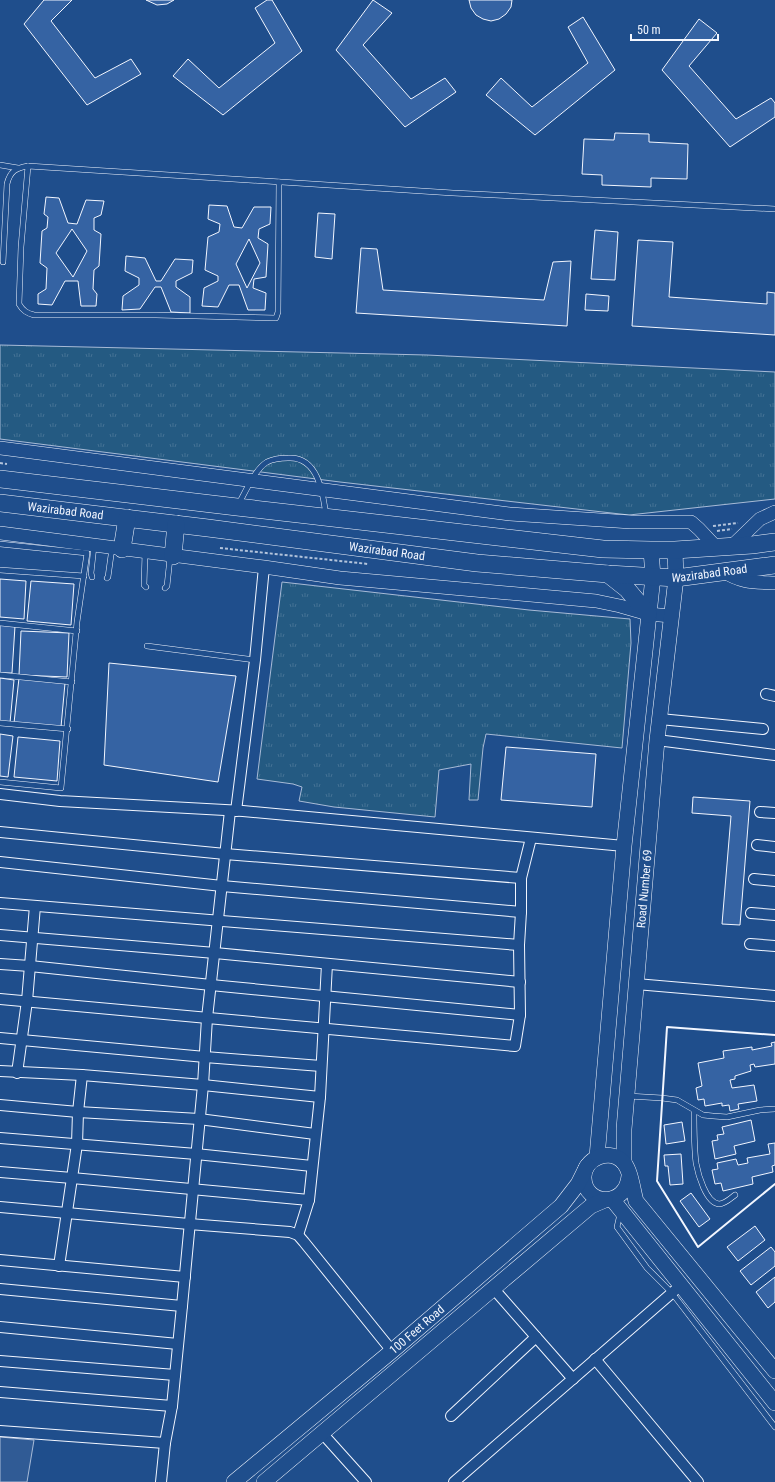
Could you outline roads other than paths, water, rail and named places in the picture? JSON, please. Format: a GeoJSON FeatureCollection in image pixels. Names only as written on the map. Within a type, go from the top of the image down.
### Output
{"type":"FeatureCollection","features":[{"type":"Feature","properties":{"kind":"main road","name":"Wazirabad Road"},"geometry":{"type":"LineString","coordinates":[[0,479],[237,508],[603,549],[675,550],[775,542]]}},
{"type":"Feature","properties":{"kind":"main road","name":"Wazirabad Road"},"geometry":{"type":"LineString","coordinates":[[0,504],[176,524],[477,563],[608,574],[676,578],[775,565]]}},
{"type":"Feature","properties":{"kind":"main road"},"geometry":{"type":"LineString","coordinates":[[117,548],[127,518]]}},
{"type":"Feature","properties":{"kind":"main road"},"geometry":{"type":"LineString","coordinates":[[172,555],[176,524]]}},
{"type":"Feature","properties":{"kind":"main road","name":"Road Number 69"},"geometry":{"type":"LineString","coordinates":[[592,1161],[653,577],[651,550]]}},
{"type":"Feature","properties":{"kind":"main road","name":"Road Number 69"},"geometry":{"type":"LineString","coordinates":[[627,1169],[624,1129],[657,740],[676,578],[675,550]]}},
{"type":"Feature","properties":{"kind":"main road"},"geometry":{"type":"LineString","coordinates":[[608,574],[626,589],[648,614]]}},
{"type":"Feature","properties":{"kind":"main road"},"geometry":{"type":"LineString","coordinates":[[775,1371],[636,1201],[627,1169],[618,1158],[611,1155],[604,1155],[592,1161],[584,1178],[588,1190],[593,1195],[613,1203],[676,1289],[775,1403]]}},
{"type":"Feature","properties":{"kind":"main road","name":"100 Feet Road"},"geometry":{"type":"LineString","coordinates":[[234,1482],[392,1351],[561,1206],[578,1184],[592,1161]]}},
{"type":"Feature","properties":{"kind":"main road"},"geometry":{"type":"LineString","coordinates":[[613,1203],[625,1191],[629,1184],[627,1169]]}},
{"type":"Feature","properties":{"kind":"main road","name":"100 Feet Road"},"geometry":{"type":"LineString","coordinates":[[264,1482],[591,1206],[613,1203]]}},
{"type":"Feature","properties":{"kind":"street"},"geometry":{"type":"LineString","coordinates":[[0,448],[510,514],[631,522],[691,522],[700,529],[715,546]]}},
{"type":"Feature","properties":{"kind":"street"},"geometry":{"type":"LineString","coordinates":[[733,545],[760,519],[775,512]]}},
{"type":"Feature","properties":{"kind":"street"},"geometry":{"type":"LineString","coordinates":[[0,533],[340,578],[596,601],[648,614],[671,616]]}},
{"type":"Feature","properties":{"kind":"street"},"geometry":{"type":"LineString","coordinates":[[161,1482],[165,1443],[172,1406],[218,921],[226,854],[255,660],[264,567]]}},
{"type":"Feature","properties":{"kind":"street"},"geometry":{"type":"LineString","coordinates":[[723,571],[738,580],[746,582],[775,583]]}},
{"type":"Feature","properties":{"kind":"street"},"geometry":{"type":"LineString","coordinates":[[660,719],[763,729]]}},
{"type":"Feature","properties":{"kind":"street"},"geometry":{"type":"LineString","coordinates":[[657,740],[775,755]]}},
{"type":"Feature","properties":{"kind":"street"},"geometry":{"type":"LineString","coordinates":[[0,794],[60,801],[233,811],[624,846]]}},
{"type":"Feature","properties":{"kind":"street"},"geometry":{"type":"LineString","coordinates":[[760,812],[775,813]]}},
{"type":"Feature","properties":{"kind":"street"},"geometry":{"type":"LineString","coordinates":[[0,832],[226,854],[521,878]]}},
{"type":"Feature","properties":{"kind":"street"},"geometry":{"type":"LineString","coordinates":[[0,999],[515,1046],[520,1015],[519,945],[521,878],[531,838]]}},
{"type":"Feature","properties":{"kind":"street"},"geometry":{"type":"LineString","coordinates":[[757,845],[775,847]]}},
{"type":"Feature","properties":{"kind":"street"},"geometry":{"type":"LineString","coordinates":[[0,862],[222,886],[521,912]]}},
{"type":"Feature","properties":{"kind":"street"},"geometry":{"type":"LineString","coordinates":[[754,879],[775,881]]}},
{"type":"Feature","properties":{"kind":"street"},"geometry":{"type":"LineString","coordinates":[[0,903],[519,945]]}},
{"type":"Feature","properties":{"kind":"street"},"geometry":{"type":"LineString","coordinates":[[17,1073],[27,1001],[35,906]]}},
{"type":"Feature","properties":{"kind":"street"},"geometry":{"type":"LineString","coordinates":[[751,913],[775,914]]}},
{"type":"Feature","properties":{"kind":"street"},"geometry":{"type":"LineString","coordinates":[[0,935],[215,953],[520,982]]}},
{"type":"Feature","properties":{"kind":"street"},"geometry":{"type":"LineString","coordinates":[[750,944],[775,946]]}},
{"type":"Feature","properties":{"kind":"street"},"geometry":{"type":"LineString","coordinates":[[0,964],[520,1015]]}},
{"type":"Feature","properties":{"kind":"street"},"geometry":{"type":"LineString","coordinates":[[298,1235],[309,1200],[320,1097],[327,964]]}},
{"type":"Feature","properties":{"kind":"street"},"geometry":{"type":"LineString","coordinates":[[636,984],[775,996]]}},
{"type":"Feature","properties":{"kind":"street"},"geometry":{"type":"LineString","coordinates":[[0,1038],[205,1058],[321,1066]]}},
{"type":"Feature","properties":{"kind":"street"},"geometry":{"type":"LineString","coordinates":[[0,1071],[82,1075],[203,1084],[320,1097]]}},
{"type":"Feature","properties":{"kind":"street"},"geometry":{"type":"LineString","coordinates":[[58,1266],[68,1212],[77,1144],[78,1112],[82,1075]]}},
{"type":"Feature","properties":{"kind":"street"},"geometry":{"type":"LineString","coordinates":[[0,1105],[78,1112],[199,1119],[315,1134]]}},
{"type":"Feature","properties":{"kind":"street"},"geometry":{"type":"LineString","coordinates":[[0,1138],[196,1154],[312,1166]]}},
{"type":"Feature","properties":{"kind":"street"},"geometry":{"type":"LineString","coordinates":[[0,1172],[309,1200]]}},
{"type":"Feature","properties":{"kind":"street"},"geometry":{"type":"LineString","coordinates":[[0,1207],[189,1224],[280,1230],[298,1235],[392,1351]]}},
{"type":"Feature","properties":{"kind":"street"},"geometry":{"type":"LineString","coordinates":[[0,1260],[185,1277]]}},
{"type":"Feature","properties":{"kind":"street"},"geometry":{"type":"LineString","coordinates":[[493,1288],[573,1379]]}},
{"type":"Feature","properties":{"kind":"street"},"geometry":{"type":"LineString","coordinates":[[0,1289],[182,1306]]}},
{"type":"Feature","properties":{"kind":"street"},"geometry":{"type":"LineString","coordinates":[[454,1482],[676,1289]]}},
{"type":"Feature","properties":{"kind":"street"},"geometry":{"type":"LineString","coordinates":[[0,1327],[178,1344]]}},
{"type":"Feature","properties":{"kind":"street"},"geometry":{"type":"LineString","coordinates":[[451,1416],[536,1337]]}},
{"type":"Feature","properties":{"kind":"street"},"geometry":{"type":"LineString","coordinates":[[595,1359],[698,1482]]}},
{"type":"Feature","properties":{"kind":"street"},"geometry":{"type":"LineString","coordinates":[[0,1361],[175,1375]]}},
{"type":"Feature","properties":{"kind":"street"},"geometry":{"type":"LineString","coordinates":[[0,1392],[172,1406]]}},
{"type":"Feature","properties":{"kind":"street"},"geometry":{"type":"LineString","coordinates":[[0,1431],[165,1443]]}},
{"type":"Feature","properties":{"kind":"street"},"geometry":{"type":"LineString","coordinates":[[322,1433],[366,1482]]}},
{"type":"Feature","properties":{"kind":"lane"},"geometry":{"type":"LineString","coordinates":[[0,165],[18,168],[28,166],[453,193],[775,209]]}},
{"type":"Feature","properties":{"kind":"lane"},"geometry":{"type":"LineString","coordinates":[[28,166],[21,247],[19,304],[22,310],[34,315],[276,318],[278,312],[278,182]]}},
{"type":"Feature","properties":{"kind":"lane"},"geometry":{"type":"LineString","coordinates":[[3,262],[2,242],[7,184],[9,176],[18,168]]}},
{"type":"Feature","properties":{"kind":"lane"},"geometry":{"type":"LineString","coordinates":[[237,508],[251,480],[267,462],[292,457],[311,466],[322,489],[326,518]]}},
{"type":"Feature","properties":{"kind":"lane"},"geometry":{"type":"LineString","coordinates":[[0,544],[87,553],[77,631],[61,788],[0,782]]}},
{"type":"Feature","properties":{"kind":"lane"},"geometry":{"type":"LineString","coordinates":[[92,576],[94,545]]}},
{"type":"Feature","properties":{"kind":"lane"},"geometry":{"type":"LineString","coordinates":[[107,578],[117,548]]}},
{"type":"Feature","properties":{"kind":"lane"},"geometry":{"type":"LineString","coordinates":[[145,552],[144,585],[146,587]]}},
{"type":"Feature","properties":{"kind":"lane"},"geometry":{"type":"LineString","coordinates":[[165,588],[167,586],[172,555]]}},
{"type":"Feature","properties":{"kind":"lane"},"geometry":{"type":"LineString","coordinates":[[0,570],[84,576]]}},
{"type":"Feature","properties":{"kind":"lane"},"geometry":{"type":"LineString","coordinates":[[0,623],[77,631]]}},
{"type":"Feature","properties":{"kind":"lane"},"geometry":{"type":"LineString","coordinates":[[147,646],[255,660]]}},
{"type":"Feature","properties":{"kind":"lane"},"geometry":{"type":"LineString","coordinates":[[0,675],[72,682]]}},
{"type":"Feature","properties":{"kind":"lane"},"geometry":{"type":"LineString","coordinates":[[0,723],[68,728]]}},
{"type":"Feature","properties":{"kind":"lane"},"geometry":{"type":"LineString","coordinates":[[627,1096],[677,1100],[703,1115],[727,1117],[760,1110],[775,1109]]}},
{"type":"Feature","properties":{"kind":"lane"},"geometry":{"type":"LineString","coordinates":[[694,1111],[696,1163],[707,1194],[711,1200],[717,1204],[723,1203],[736,1195]]}},
{"type":"Feature","properties":{"kind":"lane"},"geometry":{"type":"LineString","coordinates":[[676,1289],[775,1427]]}}]}
